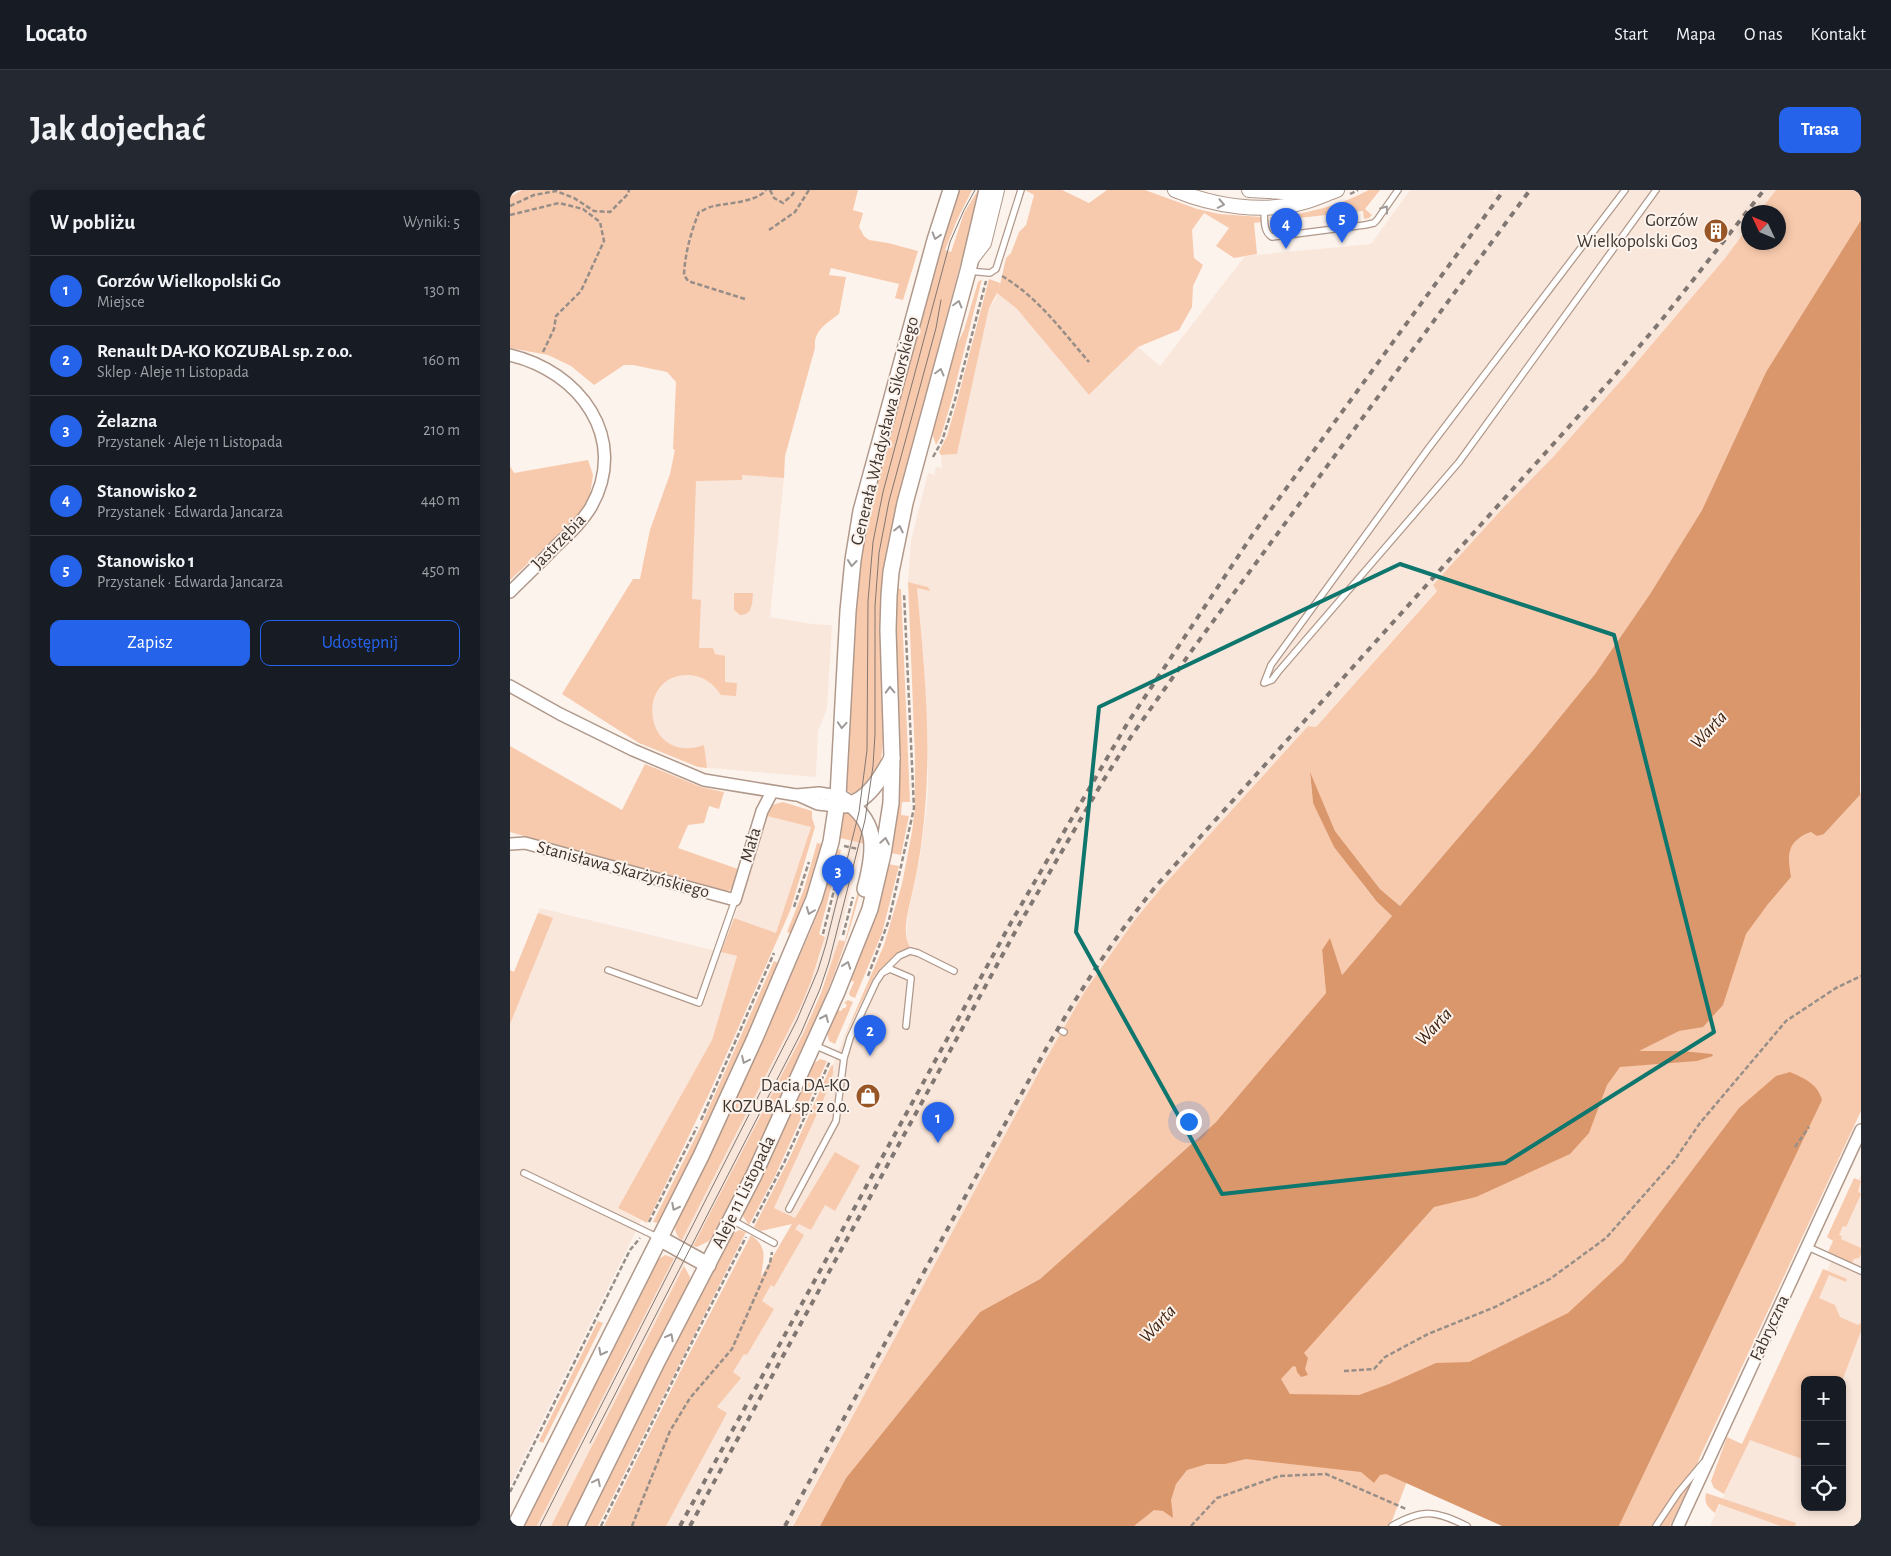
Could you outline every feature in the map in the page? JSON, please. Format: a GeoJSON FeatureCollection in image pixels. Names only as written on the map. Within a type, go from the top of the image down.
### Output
{"type":"FeatureCollection","features":[{"type":"Feature","properties":{"kind":"main road","name":"Generała Władysława Sikorskiego"},"geometry":{"type":"LineString","coordinates":[[837,801],[848,611],[856,534],[932,250],[951,190]]}},
{"type":"Feature","properties":{"kind":"main road"},"geometry":{"type":"LineString","coordinates":[[853,805],[870,790],[892,757],[888,630],[891,572],[906,503],[969,266],[987,190]]}},
{"type":"Feature","properties":{"kind":"main road","name":"Aleje 11 Listopada"},"geometry":{"type":"LineString","coordinates":[[576,1526],[657,1362],[754,1175],[837,992],[870,910],[883,854],[891,803],[892,757]]}},
{"type":"Feature","properties":{"kind":"main road"},"geometry":{"type":"LineString","coordinates":[[515,1526],[705,1148],[755,1038],[806,920],[826,861],[837,801],[853,805],[865,820],[873,842],[871,862],[860,908],[858,937]]}},
{"type":"Feature","properties":{"kind":"main road"},"geometry":{"type":"LineString","coordinates":[[659,1238],[708,1265]]}},
{"type":"Feature","properties":{"kind":"street"},"geometry":{"type":"LineString","coordinates":[[969,266],[984,243],[997,190]]}},
{"type":"Feature","properties":{"kind":"street"},"geometry":{"type":"LineString","coordinates":[[1175,190],[1196,194],[1225,205],[1264,207],[1305,202],[1331,192]]}},
{"type":"Feature","properties":{"kind":"street"},"geometry":{"type":"LineString","coordinates":[[1249,190],[1331,192]]}},
{"type":"Feature","properties":{"kind":"street","name":"Jastrzębia"},"geometry":{"type":"LineString","coordinates":[[510,355],[537,364],[560,377],[572,387],[591,410],[598,423],[602,437],[604,465],[597,493],[584,518],[510,592]]}},
{"type":"Feature","properties":{"kind":"street"},"geometry":{"type":"LineString","coordinates":[[510,686],[560,714],[633,750],[704,780],[796,795],[819,793],[837,801]]}},
{"type":"Feature","properties":{"kind":"street","name":"Mała"},"geometry":{"type":"LineString","coordinates":[[735,900],[762,810],[772,792]]}},
{"type":"Feature","properties":{"kind":"street","name":"Stanisława Skarżyńskiego"},"geometry":{"type":"LineString","coordinates":[[510,844],[525,843],[735,900]]}},
{"type":"Feature","properties":{"kind":"street","name":"Fabryczna"},"geometry":{"type":"LineString","coordinates":[[1678,1526],[1861,1130]]}},
{"type":"Feature","properties":{"kind":"lane"},"geometry":{"type":"LineString","coordinates":[[969,266],[987,273],[994,271],[999,264],[1021,190]]}},
{"type":"Feature","properties":{"kind":"lane"},"geometry":{"type":"LineString","coordinates":[[1264,207],[1265,230],[1272,236],[1365,225],[1374,223],[1377,220],[1398,190]]}},
{"type":"Feature","properties":{"kind":"lane"},"geometry":{"type":"LineString","coordinates":[[1624,190],[1428,449],[1271,666],[1264,682],[1272,680],[1459,462],[1656,190]]}},
{"type":"Feature","properties":{"kind":"lane"},"geometry":{"type":"LineString","coordinates":[[608,970],[699,1003],[735,900]]}},
{"type":"Feature","properties":{"kind":"lane"},"geometry":{"type":"LineString","coordinates":[[789,1209],[836,1120],[844,1058],[850,1038],[882,973],[898,956],[910,950],[954,971]]}},
{"type":"Feature","properties":{"kind":"lane"},"geometry":{"type":"LineString","coordinates":[[882,973],[890,969],[910,978],[906,1026]]}},
{"type":"Feature","properties":{"kind":"lane"},"geometry":{"type":"LineString","coordinates":[[813,1045],[844,1058]]}},
{"type":"Feature","properties":{"kind":"lane"},"geometry":{"type":"LineString","coordinates":[[524,1173],[659,1238]]}},
{"type":"Feature","properties":{"kind":"lane"},"geometry":{"type":"LineString","coordinates":[[732,1220],[774,1243]]}},
{"type":"Feature","properties":{"kind":"lane"},"geometry":{"type":"LineString","coordinates":[[1808,1247],[1861,1271]]}},
{"type":"Feature","properties":{"kind":"lane"},"geometry":{"type":"LineString","coordinates":[[1656,1526],[1678,1493],[1710,1457]]}},
{"type":"Feature","properties":{"kind":"lane"},"geometry":{"type":"LineString","coordinates":[[1392,1526],[1417,1514],[1431,1513],[1444,1516],[1467,1526]]}},
{"type":"Feature","properties":{"kind":"path"},"geometry":{"type":"LineString","coordinates":[[510,206],[534,194],[556,191],[574,198],[594,211],[610,212],[628,194],[629,190]]}},
{"type":"Feature","properties":{"kind":"path"},"geometry":{"type":"LineString","coordinates":[[745,299],[688,281],[684,275],[685,259],[692,228],[699,212],[711,206],[742,202],[764,194],[768,190],[774,198],[782,203],[794,190]]}},
{"type":"Feature","properties":{"kind":"path"},"geometry":{"type":"LineString","coordinates":[[770,230],[795,212],[809,190]]}},
{"type":"Feature","properties":{"kind":"path"},"geometry":{"type":"LineString","coordinates":[[510,215],[559,203],[583,209],[600,222],[604,240],[581,291],[556,316],[554,329],[537,364]]}},
{"type":"Feature","properties":{"kind":"path"},"geometry":{"type":"LineString","coordinates":[[994,271],[1030,295],[1052,316],[1089,362]]}},
{"type":"Feature","properties":{"kind":"path"},"geometry":{"type":"LineString","coordinates":[[932,459],[942,441],[955,400],[987,273]]}},
{"type":"Feature","properties":{"kind":"path"},"geometry":{"type":"LineString","coordinates":[[867,978],[889,920],[914,808],[904,584]]}},
{"type":"Feature","properties":{"kind":"path"},"geometry":{"type":"LineString","coordinates":[[823,934],[845,846]]}},
{"type":"Feature","properties":{"kind":"path"},"geometry":{"type":"LineString","coordinates":[[793,908],[811,856]]}},
{"type":"Feature","properties":{"kind":"path"},"geometry":{"type":"LineString","coordinates":[[510,1492],[630,1250],[645,1230],[698,1125],[774,953]]}},
{"type":"Feature","properties":{"kind":"path"},"geometry":{"type":"LineString","coordinates":[[1344,1371],[1374,1369],[1385,1357],[1428,1334],[1495,1307],[1550,1279],[1606,1238],[1674,1161],[1700,1123],[1786,1021],[1836,988],[1861,976]]}},
{"type":"Feature","properties":{"kind":"path"},"geometry":{"type":"LineString","coordinates":[[601,1526],[686,1352],[784,1163],[834,1054]]}},
{"type":"Feature","properties":{"kind":"path"},"geometry":{"type":"LineString","coordinates":[[1796,1147],[1809,1127]]}},
{"type":"Feature","properties":{"kind":"path"},"geometry":{"type":"LineString","coordinates":[[632,1526],[664,1445],[678,1416],[701,1384],[732,1350],[770,1263],[774,1243]]}},
{"type":"Feature","properties":{"kind":"path"},"geometry":{"type":"LineString","coordinates":[[1191,1526],[1216,1498],[1279,1476],[1326,1474],[1417,1514]]}},
{"type":"Feature","properties":{"kind":"highlighted area"},"geometry":{"type":"Polygon","coordinates":[[[1400,564],[1614,635],[1714,1032],[1505,1163],[1222,1194],[1076,932],[1099,707],[1400,564]]]}},
{"type":"Feature","properties":{"kind":"shaded area"},"geometry":{"type":"Polygon","coordinates":[[[522,190],[858,190],[853,210],[863,213],[859,227],[864,236],[869,240],[918,251],[903,300],[895,298],[899,284],[831,268],[829,275],[846,277],[839,314],[822,328],[816,337],[815,348],[785,456],[784,478],[742,475],[742,480],[696,481],[692,599],[701,600],[699,648],[713,648],[715,654],[725,656],[725,682],[737,683],[736,696],[721,695],[708,681],[699,677],[690,675],[672,678],[660,688],[653,702],[653,717],[658,732],[668,743],[684,748],[704,745],[707,768],[698,767],[639,743],[562,694],[633,579],[640,579],[650,530],[670,474],[675,450],[673,449],[676,382],[667,372],[624,365],[594,385],[571,366],[548,355],[510,348],[510,197],[522,190]]]}},
{"type":"Feature","properties":{"kind":"shaded area"},"geometry":{"type":"Polygon","coordinates":[[[959,190],[972,190],[945,250],[951,252],[964,213],[978,190],[980,190],[887,548],[882,587],[880,635],[883,740],[881,762],[875,775],[857,793],[852,794],[847,790],[852,658],[856,592],[865,527],[917,329],[959,190]]]}},
{"type":"Feature","properties":{"kind":"shaded area"},"geometry":{"type":"Polygon","coordinates":[[[1025,190],[1062,190],[1089,203],[1107,190],[1145,190],[1197,209],[1219,214],[1261,217],[1262,222],[1254,223],[1257,254],[1234,258],[1216,246],[1229,228],[1204,213],[1192,230],[1194,258],[1203,265],[1193,286],[1192,307],[1179,330],[1138,347],[1089,395],[1017,309],[997,293],[989,308],[957,454],[941,455],[939,452],[947,436],[956,405],[989,279],[1000,283],[999,289],[1006,258],[1011,253],[1019,232],[1026,225],[1034,195],[1025,190]]]}},
{"type":"Feature","properties":{"kind":"shaded area"},"geometry":{"type":"Polygon","coordinates":[[[1369,190],[1380,190],[1365,209],[1372,215],[1369,218],[1364,219],[1363,211],[1271,221],[1270,217],[1321,209],[1369,190]]]}},
{"type":"Feature","properties":{"kind":"shaded area"},"geometry":{"type":"Polygon","coordinates":[[[1410,190],[1492,190],[1496,193],[1498,190],[1776,190],[1764,205],[1741,205],[1741,237],[1726,257],[1553,457],[1502,509],[1434,585],[1437,590],[1316,727],[1308,726],[1162,887],[1134,921],[1085,991],[792,1526],[629,1526],[706,1374],[795,1219],[774,1208],[823,1101],[833,1074],[833,1065],[843,1040],[874,977],[881,967],[896,956],[906,937],[908,914],[920,857],[927,804],[928,778],[924,664],[917,588],[929,591],[928,587],[908,582],[911,541],[928,473],[934,475],[936,467],[942,468],[941,455],[957,454],[989,308],[995,300],[997,293],[1017,309],[1090,395],[1138,347],[1160,366],[1245,256],[1371,244],[1410,190]]]}},
{"type":"Feature","properties":{"kind":"shaded area"},"geometry":{"type":"Polygon","coordinates":[[[1776,190],[1861,190],[1861,220],[1766,372],[1702,510],[1650,594],[1595,674],[1535,748],[1400,906],[1380,889],[1335,831],[1310,774],[1313,803],[1361,882],[1377,902],[1392,916],[1341,976],[1330,939],[1322,950],[1326,993],[1217,1121],[1040,1279],[980,1312],[846,1478],[820,1526],[793,1526],[1046,1059],[1085,991],[1134,921],[1162,887],[1308,726],[1316,727],[1437,591],[1433,585],[1502,509],[1553,457],[1625,376],[1726,257],[1741,237],[1741,250],[1786,250],[1786,205],[1764,205],[1776,190]]]}},
{"type":"Feature","properties":{"kind":"shaded area"},"geometry":{"type":"Polygon","coordinates":[[[982,279],[952,399],[941,436],[936,445],[933,436],[934,424],[955,349],[964,330],[978,282],[982,279]]]}},
{"type":"Feature","properties":{"kind":"shaded area"},"geometry":{"type":"Polygon","coordinates":[[[675,449],[742,475],[784,478],[770,617],[812,624],[832,625],[827,709],[818,731],[816,777],[699,767],[639,743],[562,694],[633,579],[640,579],[650,530],[670,474],[675,449]]]}},
{"type":"Feature","properties":{"kind":"shaded area"},"geometry":{"type":"Polygon","coordinates":[[[588,460],[593,475],[590,495],[579,516],[510,580],[510,466],[514,473],[588,460]]]}},
{"type":"Feature","properties":{"kind":"shaded area"},"geometry":{"type":"Polygon","coordinates":[[[908,582],[928,587],[930,591],[917,588],[927,713],[927,775],[921,845],[906,925],[906,939],[911,949],[891,960],[874,977],[843,1040],[884,945],[902,884],[912,832],[915,808],[915,757],[908,582]]]}},
{"type":"Feature","properties":{"kind":"shaded area"},"geometry":{"type":"Polygon","coordinates":[[[897,588],[901,589],[910,802],[902,802],[901,815],[909,816],[901,855],[891,853],[895,602],[897,588]]]}},
{"type":"Feature","properties":{"kind":"shaded area"},"geometry":{"type":"Polygon","coordinates":[[[734,593],[753,593],[750,611],[740,615],[734,610],[734,593]]]}},
{"type":"Feature","properties":{"kind":"shaded area"},"geometry":{"type":"Polygon","coordinates":[[[510,746],[622,810],[645,764],[701,787],[724,792],[719,809],[709,806],[704,823],[688,825],[678,848],[738,869],[731,890],[722,892],[510,832],[510,746]]]}},
{"type":"Feature","properties":{"kind":"shaded area"},"geometry":{"type":"Polygon","coordinates":[[[1861,790],[1861,1111],[1699,1459],[1690,1484],[1670,1526],[1619,1526],[1742,1268],[1749,1228],[1580,1328],[1376,1399],[1290,1394],[1275,1370],[1360,1274],[1788,843],[1811,832],[1824,834],[1860,795],[1861,790]]]}},
{"type":"Feature","properties":{"kind":"shaded area"},"geometry":{"type":"Polygon","coordinates":[[[783,802],[812,811],[815,827],[790,911],[708,1096],[647,1223],[618,1208],[712,1040],[737,956],[721,952],[734,918],[776,933],[811,827],[767,816],[772,805],[783,802]]]}},
{"type":"Feature","properties":{"kind":"shaded area"},"geometry":{"type":"Polygon","coordinates":[[[847,811],[853,815],[869,845],[840,838],[843,814],[847,811]]]}},
{"type":"Feature","properties":{"kind":"shaded area"},"geometry":{"type":"Polygon","coordinates":[[[767,816],[811,827],[776,934],[734,918],[767,816]]]}},
{"type":"Feature","properties":{"kind":"shaded area"},"geometry":{"type":"Polygon","coordinates":[[[850,840],[862,843],[860,855],[835,952],[803,1034],[551,1526],[537,1526],[800,1008],[820,957],[850,840]]]}},
{"type":"Feature","properties":{"kind":"shaded area"},"geometry":{"type":"Polygon","coordinates":[[[817,843],[823,844],[810,890],[792,934],[787,932],[804,889],[817,843]]]}},
{"type":"Feature","properties":{"kind":"shaded area"},"geometry":{"type":"Polygon","coordinates":[[[836,849],[841,850],[819,934],[825,937],[811,981],[800,1008],[682,1240],[678,1237],[675,1230],[677,1219],[737,1097],[811,930],[824,896],[836,849]]]}},
{"type":"Feature","properties":{"kind":"shaded area"},"geometry":{"type":"Polygon","coordinates":[[[867,857],[848,936],[798,1061],[718,1228],[709,1241],[697,1247],[693,1246],[803,1034],[821,993],[839,940],[845,941],[867,857]]]}},
{"type":"Feature","properties":{"kind":"shaded area"},"geometry":{"type":"Polygon","coordinates":[[[888,864],[899,866],[882,933],[855,998],[850,996],[849,993],[854,982],[851,980],[875,916],[888,864]]]}},
{"type":"Feature","properties":{"kind":"shaded area"},"geometry":{"type":"Polygon","coordinates":[[[540,908],[737,956],[712,1040],[618,1208],[641,1221],[510,1486],[510,982],[540,908]]]}},
{"type":"Feature","properties":{"kind":"shaded area"},"geometry":{"type":"Polygon","coordinates":[[[538,913],[553,918],[510,1024],[510,970],[514,972],[538,913]]]}},
{"type":"Feature","properties":{"kind":"shaded area"},"geometry":{"type":"Polygon","coordinates":[[[774,961],[780,964],[704,1132],[659,1223],[653,1222],[699,1130],[774,961]]]}},
{"type":"Feature","properties":{"kind":"shaded area"},"geometry":{"type":"Polygon","coordinates":[[[848,1000],[853,1002],[835,1044],[829,1041],[827,1032],[837,1010],[841,1011],[845,1008],[847,1005],[844,1003],[848,1000]]]}},
{"type":"Feature","properties":{"kind":"shaded area"},"geometry":{"type":"Polygon","coordinates":[[[820,1059],[827,1061],[775,1176],[749,1225],[742,1215],[812,1065],[820,1059]]]}},
{"type":"Feature","properties":{"kind":"shaded area"},"geometry":{"type":"Polygon","coordinates":[[[833,1065],[833,1074],[823,1101],[774,1208],[795,1218],[835,1152],[860,1166],[835,1211],[825,1205],[811,1230],[799,1224],[795,1229],[804,1235],[774,1287],[771,1285],[762,1301],[774,1309],[747,1355],[744,1354],[733,1372],[741,1378],[717,1407],[727,1413],[666,1526],[604,1526],[685,1362],[751,1235],[763,1249],[761,1277],[792,1224],[761,1231],[754,1227],[790,1157],[833,1065]]]}},
{"type":"Feature","properties":{"kind":"shaded area"},"geometry":{"type":"Polygon","coordinates":[[[1861,1175],[1861,1526],[1710,1526],[1840,1242],[1832,1239],[1861,1175]]]}},
{"type":"Feature","properties":{"kind":"shaded area"},"geometry":{"type":"Polygon","coordinates":[[[1854,1178],[1861,1181],[1858,1191],[1861,1194],[1846,1227],[1843,1226],[1839,1235],[1842,1236],[1841,1239],[1861,1248],[1859,1258],[1854,1259],[1851,1264],[1827,1254],[1833,1241],[1827,1237],[1854,1178]]]}},
{"type":"Feature","properties":{"kind":"shaded area"},"geometry":{"type":"Polygon","coordinates":[[[739,1230],[746,1232],[598,1526],[584,1526],[671,1350],[731,1235],[739,1230]]]}},
{"type":"Feature","properties":{"kind":"shaded area"},"geometry":{"type":"Polygon","coordinates":[[[665,1255],[674,1258],[537,1526],[523,1526],[656,1261],[665,1255]]]}},
{"type":"Feature","properties":{"kind":"shaded area"},"geometry":{"type":"Polygon","coordinates":[[[684,1266],[690,1277],[688,1289],[627,1405],[567,1526],[551,1526],[684,1266]]]}},
{"type":"Feature","properties":{"kind":"shaded area"},"geometry":{"type":"Polygon","coordinates":[[[1823,1269],[1847,1279],[1846,1282],[1829,1275],[1819,1298],[1835,1305],[1840,1317],[1858,1325],[1861,1323],[1861,1331],[1844,1376],[1801,1376],[1801,1459],[1750,1440],[1724,1494],[1714,1488],[1711,1481],[1727,1437],[1742,1444],[1823,1269]]]}},
{"type":"Feature","properties":{"kind":"shaded area"},"geometry":{"type":"Polygon","coordinates":[[[598,1321],[603,1323],[543,1443],[539,1441],[598,1321]]]}},
{"type":"Feature","properties":{"kind":"shaded area"},"geometry":{"type":"Polygon","coordinates":[[[1259,1454],[1409,1476],[1390,1526],[1120,1526],[1195,1458],[1259,1454]]]}},
{"type":"Feature","properties":{"kind":"shaded area"},"geometry":{"type":"Polygon","coordinates":[[[1706,1493],[1796,1523],[1795,1526],[1781,1526],[1719,1504],[1715,1513],[1710,1509],[1705,1500],[1706,1493]]]}},
{"type":"Feature","properties":{"kind":"water","name":"Warta"},"geometry":{"type":"Polygon","coordinates":[[[1861,220],[1860,795],[1824,834],[1817,836],[1811,832],[1793,844],[1789,855],[1791,877],[1746,934],[1723,1005],[1703,1027],[1679,1031],[1639,1051],[1682,1051],[1712,1054],[1713,1056],[1697,1061],[1620,1067],[1607,1085],[1589,1133],[1570,1154],[1476,1197],[1434,1207],[1304,1353],[1308,1358],[1305,1369],[1308,1375],[1301,1377],[1296,1367],[1293,1366],[1281,1379],[1290,1394],[1359,1395],[1436,1363],[1469,1362],[1568,1313],[1623,1262],[1739,1108],[1776,1076],[1790,1072],[1795,1074],[1814,1086],[1822,1100],[1619,1526],[1502,1526],[1386,1474],[1380,1475],[1374,1483],[1361,1472],[1246,1459],[1225,1464],[1207,1464],[1187,1470],[1176,1484],[1171,1500],[1173,1518],[1163,1511],[1154,1510],[1134,1526],[820,1526],[846,1478],[980,1312],[1040,1279],[1216,1122],[1326,993],[1322,950],[1330,938],[1342,975],[1392,916],[1377,902],[1334,847],[1313,803],[1310,772],[1335,831],[1380,889],[1400,906],[1535,748],[1595,674],[1650,594],[1702,510],[1766,372],[1861,220]]]}},
{"type":"Feature","properties":{"kind":"tram line"},"geometry":{"type":"LineString","coordinates":[[540,1526],[797,1020],[818,970],[859,812],[867,750],[868,601],[873,542],[883,492],[950,242],[975,190]]}},
{"type":"Feature","properties":{"kind":"tram line"},"geometry":{"type":"LineString","coordinates":[[590,1443],[801,1033],[820,989],[829,962],[865,820],[873,766],[875,734],[875,606],[879,553],[889,501],[936,328],[941,300]]}},
{"type":"Feature","properties":{"kind":"railway"},"geometry":{"type":"LineString","coordinates":[[680,1526],[1013,919],[1127,724],[1253,534],[1504,190]]}},
{"type":"Feature","properties":{"kind":"railway"},"geometry":{"type":"LineString","coordinates":[[690,1526],[1020,923],[1103,781],[1132,735],[1195,646],[1530,190]]}},
{"type":"Feature","properties":{"kind":"railway"},"geometry":{"type":"LineString","coordinates":[[785,1526],[1046,1049],[1085,985],[1126,924],[1157,885],[1610,381],[1660,322],[1764,190]]}},
{"type":"Feature","properties":{"kind":"place","name":"Gorzów Wielkopolski Go3"},"geometry":{"type":"Point","coordinates":[1716,231]}},
{"type":"Feature","properties":{"kind":"place","name":"Stanowisko 1"},"geometry":{"type":"Point","coordinates":[1342,243]}},
{"type":"Feature","properties":{"kind":"place","name":"Stanowisko 2"},"geometry":{"type":"Point","coordinates":[1286,249]}},
{"type":"Feature","properties":{"kind":"place","name":"Żelazna"},"geometry":{"type":"Point","coordinates":[838,896]}},
{"type":"Feature","properties":{"kind":"place","name":"Renault DA-KO KOZUBAL sp. z o.o."},"geometry":{"type":"Point","coordinates":[870,1056]}},
{"type":"Feature","properties":{"kind":"place","name":"Dacia DA-KO KOZUBAL sp. z o.o."},"geometry":{"type":"Point","coordinates":[868,1096]}},
{"type":"Feature","properties":{"kind":"place","name":"Gorzów Wielkopolski Go"},"geometry":{"type":"Point","coordinates":[938,1143]}}]}
